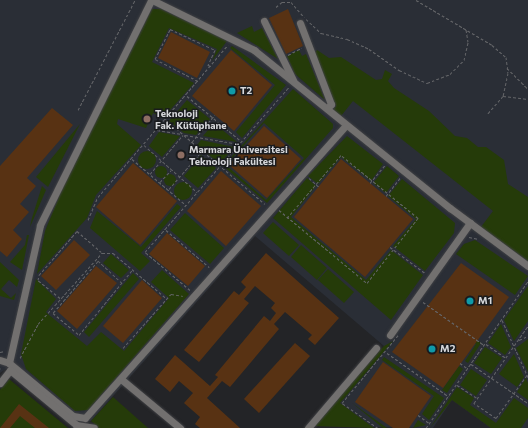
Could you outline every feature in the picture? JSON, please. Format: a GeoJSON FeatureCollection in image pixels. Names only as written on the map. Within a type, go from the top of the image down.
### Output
{"type":"FeatureCollection","features":[{"type":"Feature","properties":{"kind":"lane"},"geometry":{"type":"LineString","coordinates":[[9,363],[40,225],[151,0],[254,50],[292,84],[327,109],[470,223],[528,266]]}},
{"type":"Feature","properties":{"kind":"lane"},"geometry":{"type":"LineString","coordinates":[[264,21],[282,58],[292,84]]}},
{"type":"Feature","properties":{"kind":"lane"},"geometry":{"type":"LineString","coordinates":[[300,23],[331,104],[327,109]]}},
{"type":"Feature","properties":{"kind":"lane"},"geometry":{"type":"LineString","coordinates":[[0,360],[9,363],[79,418],[90,415],[346,125]]}},
{"type":"Feature","properties":{"kind":"lane"},"geometry":{"type":"LineString","coordinates":[[392,336],[470,223]]}},
{"type":"Feature","properties":{"kind":"lane"},"geometry":{"type":"LineString","coordinates":[[308,428],[376,348]]}},
{"type":"Feature","properties":{"kind":"lane"},"geometry":{"type":"LineString","coordinates":[[0,383],[10,370],[78,426],[94,428]]}},
{"type":"Feature","properties":{"kind":"lane"},"geometry":{"type":"LineString","coordinates":[[121,379],[180,428]]}},
{"type":"Feature","properties":{"kind":"path"},"geometry":{"type":"LineString","coordinates":[[78,110],[135,0]]}},
{"type":"Feature","properties":{"kind":"path"},"geometry":{"type":"LineString","coordinates":[[416,0],[466,29],[506,57],[507,68],[503,96],[488,113]]}},
{"type":"Feature","properties":{"kind":"path"},"geometry":{"type":"LineString","coordinates":[[276,7],[282,2],[291,2],[321,33],[347,39],[370,49],[399,70],[428,83],[450,74],[464,60],[468,42],[466,29]]}},
{"type":"Feature","properties":{"kind":"path"},"geometry":{"type":"LineString","coordinates":[[198,81],[155,59],[170,29],[215,50],[208,65],[212,67]]}},
{"type":"Feature","properties":{"kind":"path"},"geometry":{"type":"LineString","coordinates":[[88,220],[98,197],[198,81],[212,67],[233,39]]}},
{"type":"Feature","properties":{"kind":"path"},"geometry":{"type":"LineString","coordinates":[[282,58],[308,45]]}},
{"type":"Feature","properties":{"kind":"path"},"geometry":{"type":"LineString","coordinates":[[507,68],[528,89]]}},
{"type":"Feature","properties":{"kind":"path"},"geometry":{"type":"LineString","coordinates":[[193,292],[146,252],[292,84]]}},
{"type":"Feature","properties":{"kind":"path"},"geometry":{"type":"LineString","coordinates":[[186,95],[242,142]]}},
{"type":"Feature","properties":{"kind":"path"},"geometry":{"type":"LineString","coordinates":[[503,96],[528,99]]}},
{"type":"Feature","properties":{"kind":"path"},"geometry":{"type":"LineString","coordinates":[[192,142],[215,116]]}},
{"type":"Feature","properties":{"kind":"path"},"geometry":{"type":"LineString","coordinates":[[165,119],[268,206]]}},
{"type":"Feature","properties":{"kind":"path"},"geometry":{"type":"LineString","coordinates":[[156,130],[239,144]]}},
{"type":"Feature","properties":{"kind":"path"},"geometry":{"type":"LineString","coordinates":[[150,174],[183,135]]}},
{"type":"Feature","properties":{"kind":"path"},"geometry":{"type":"LineString","coordinates":[[144,145],[198,192]]}},
{"type":"Feature","properties":{"kind":"path"},"geometry":{"type":"LineString","coordinates":[[168,190],[202,151]]}},
{"type":"Feature","properties":{"kind":"path"},"geometry":{"type":"LineString","coordinates":[[281,203],[277,210],[368,283],[418,218],[341,155],[288,218]]}},
{"type":"Feature","properties":{"kind":"path"},"geometry":{"type":"LineString","coordinates":[[370,183],[387,163],[382,158]]}},
{"type":"Feature","properties":{"kind":"path"},"geometry":{"type":"LineString","coordinates":[[132,159],[186,206]]}},
{"type":"Feature","properties":{"kind":"path"},"geometry":{"type":"LineString","coordinates":[[159,182],[172,169]]}},
{"type":"Feature","properties":{"kind":"path"},"geometry":{"type":"LineString","coordinates":[[400,173],[406,177]]}},
{"type":"Feature","properties":{"kind":"path"},"geometry":{"type":"LineString","coordinates":[[306,176],[319,187]]}},
{"type":"Feature","properties":{"kind":"path"},"geometry":{"type":"LineString","coordinates":[[386,196],[402,176]]}},
{"type":"Feature","properties":{"kind":"path"},"geometry":{"type":"LineString","coordinates":[[166,229],[212,270]]}},
{"type":"Feature","properties":{"kind":"path"},"geometry":{"type":"LineString","coordinates":[[60,299],[38,280],[39,275],[77,231],[102,253],[114,253],[166,298]]}},
{"type":"Feature","properties":{"kind":"path"},"geometry":{"type":"LineString","coordinates":[[464,239],[481,239]]}},
{"type":"Feature","properties":{"kind":"path"},"geometry":{"type":"LineString","coordinates":[[390,246],[427,275]]}},
{"type":"Feature","properties":{"kind":"path"},"geometry":{"type":"LineString","coordinates":[[20,358],[38,324],[102,253]]}},
{"type":"Feature","properties":{"kind":"path"},"geometry":{"type":"LineString","coordinates":[[122,283],[98,261],[53,313],[79,335],[122,283],[133,269]]}},
{"type":"Feature","properties":{"kind":"path"},"geometry":{"type":"LineString","coordinates":[[425,280],[429,274]]}},
{"type":"Feature","properties":{"kind":"path"},"geometry":{"type":"LineString","coordinates":[[426,428],[528,281]]}},
{"type":"Feature","properties":{"kind":"path"},"geometry":{"type":"LineString","coordinates":[[123,348],[166,298],[177,293],[189,302]]}},
{"type":"Feature","properties":{"kind":"path"},"geometry":{"type":"LineString","coordinates":[[418,302],[422,296]]}},
{"type":"Feature","properties":{"kind":"path"},"geometry":{"type":"LineString","coordinates":[[421,300],[506,358]]}},
{"type":"Feature","properties":{"kind":"path"},"geometry":{"type":"LineString","coordinates":[[502,319],[528,377]]}},
{"type":"Feature","properties":{"kind":"path"},"geometry":{"type":"LineString","coordinates":[[527,375],[496,418],[474,402],[528,326]]}},
{"type":"Feature","properties":{"kind":"path"},"geometry":{"type":"LineString","coordinates":[[378,428],[342,403],[400,336],[398,331],[392,336]]}},
{"type":"Feature","properties":{"kind":"path"},"geometry":{"type":"LineString","coordinates":[[518,340],[528,336]]}},
{"type":"Feature","properties":{"kind":"path"},"geometry":{"type":"LineString","coordinates":[[19,349],[19,362]]}},
{"type":"Feature","properties":{"kind":"path"},"geometry":{"type":"LineString","coordinates":[[386,352],[448,397]]}},
{"type":"Feature","properties":{"kind":"path"},"geometry":{"type":"LineString","coordinates":[[460,363],[468,368]]}},
{"type":"Feature","properties":{"kind":"path"},"geometry":{"type":"LineString","coordinates":[[471,364],[528,403]]}},
{"type":"Feature","properties":{"kind":"path"},"geometry":{"type":"LineString","coordinates":[[456,384],[477,398]]}},
{"type":"Feature","properties":{"kind":"path"},"geometry":{"type":"LineString","coordinates":[[418,415],[430,423]]}},
{"type":"Feature","properties":{"kind":"shaded area"},"geometry":{"type":"Polygon","coordinates":[[[0,0],[528,0],[528,428],[491,428],[452,400],[433,428],[313,426],[384,346],[255,236],[91,421],[75,421],[10,366],[0,373],[0,0]]]}},
{"type":"Feature","properties":{"kind":"green space"},"geometry":{"type":"Polygon","coordinates":[[[152,9],[161,9],[227,41],[212,61],[217,49],[169,28],[152,62],[194,83],[163,118],[153,113],[146,128],[118,119],[117,124],[141,145],[96,195],[87,218],[37,274],[45,231],[63,187],[152,9]]]}},
{"type":"Feature","properties":{"kind":"green space"},"geometry":{"type":"Polygon","coordinates":[[[252,26],[254,32],[262,28],[278,59],[237,33],[252,26]]]}},
{"type":"Feature","properties":{"kind":"green space"},"geometry":{"type":"Polygon","coordinates":[[[232,46],[286,85],[242,138],[236,132],[275,85],[230,48],[232,46]]]}},
{"type":"Feature","properties":{"kind":"green space"},"geometry":{"type":"Polygon","coordinates":[[[299,50],[302,56],[306,54],[325,100],[295,74],[287,56],[299,50]]]}},
{"type":"Feature","properties":{"kind":"green space"},"geometry":{"type":"Polygon","coordinates":[[[317,50],[329,58],[341,57],[376,80],[382,79],[385,70],[392,74],[388,81],[394,88],[429,111],[455,136],[467,138],[478,147],[486,147],[504,160],[508,184],[528,197],[528,261],[481,227],[493,211],[353,101],[341,116],[333,110],[336,106],[314,54],[317,50]]]}},
{"type":"Feature","properties":{"kind":"green space"},"geometry":{"type":"Polygon","coordinates":[[[293,89],[333,124],[333,128],[267,203],[223,166],[293,89]],[[264,123],[226,165],[266,200],[304,158],[264,123]]]}},
{"type":"Feature","properties":{"kind":"green space"},"geometry":{"type":"Polygon","coordinates":[[[187,100],[210,119],[196,135],[184,133],[169,121],[187,100]]]}},
{"type":"Feature","properties":{"kind":"green space"},"geometry":{"type":"Polygon","coordinates":[[[214,123],[237,142],[203,136],[214,123]]]}},
{"type":"Feature","properties":{"kind":"green space"},"geometry":{"type":"Polygon","coordinates":[[[80,124],[48,187],[36,177],[80,124]]]}},
{"type":"Feature","properties":{"kind":"green space"},"geometry":{"type":"Polygon","coordinates":[[[159,132],[180,136],[162,157],[149,146],[159,132]]]}},
{"type":"Feature","properties":{"kind":"green space"},"geometry":{"type":"Polygon","coordinates":[[[347,136],[383,164],[371,181],[341,157],[318,184],[308,176],[347,136]]]}},
{"type":"Feature","properties":{"kind":"green space"},"geometry":{"type":"Polygon","coordinates":[[[201,140],[234,147],[220,164],[197,145],[201,140]]]}},
{"type":"Feature","properties":{"kind":"green space"},"geometry":{"type":"Polygon","coordinates":[[[147,151],[153,154],[156,160],[153,166],[147,169],[141,166],[138,160],[141,154],[147,151]]]}},
{"type":"Feature","properties":{"kind":"green space"},"geometry":{"type":"Polygon","coordinates":[[[201,155],[216,168],[198,188],[184,176],[201,155]]]}},
{"type":"Feature","properties":{"kind":"green space"},"geometry":{"type":"Polygon","coordinates":[[[159,166],[163,166],[167,172],[163,178],[159,178],[155,174],[155,170],[159,166]]]}},
{"type":"Feature","properties":{"kind":"green space"},"geometry":{"type":"Polygon","coordinates":[[[387,166],[399,176],[386,193],[373,183],[387,166]]]}},
{"type":"Feature","properties":{"kind":"green space"},"geometry":{"type":"Polygon","coordinates":[[[168,174],[172,174],[176,180],[172,186],[168,186],[164,182],[164,178],[168,174]]]}},
{"type":"Feature","properties":{"kind":"green space"},"geometry":{"type":"Polygon","coordinates":[[[307,178],[316,186],[291,217],[366,280],[391,250],[423,275],[391,320],[273,218],[307,178]]]}},
{"type":"Feature","properties":{"kind":"green space"},"geometry":{"type":"Polygon","coordinates":[[[402,179],[455,223],[454,233],[425,271],[393,246],[416,219],[388,196],[402,179]]]}},
{"type":"Feature","properties":{"kind":"green space"},"geometry":{"type":"Polygon","coordinates":[[[183,182],[189,185],[192,191],[189,197],[183,200],[177,197],[174,191],[177,185],[183,182]]]}},
{"type":"Feature","properties":{"kind":"green space"},"geometry":{"type":"Polygon","coordinates":[[[42,186],[46,190],[30,227],[32,218],[42,186]]]}},
{"type":"Feature","properties":{"kind":"green space"},"geometry":{"type":"Polygon","coordinates":[[[177,204],[181,207],[141,253],[150,261],[140,271],[90,228],[97,211],[141,247],[177,204]]]}},
{"type":"Feature","properties":{"kind":"green space"},"geometry":{"type":"Polygon","coordinates":[[[185,213],[224,248],[210,264],[170,230],[185,213]]]}},
{"type":"Feature","properties":{"kind":"green space"},"geometry":{"type":"Polygon","coordinates":[[[273,222],[299,245],[289,256],[263,233],[273,222]]]}},
{"type":"Feature","properties":{"kind":"green space"},"geometry":{"type":"Polygon","coordinates":[[[27,235],[29,235],[22,270],[10,262],[25,245],[27,235]]]}},
{"type":"Feature","properties":{"kind":"green space"},"geometry":{"type":"Polygon","coordinates":[[[475,240],[528,276],[515,295],[456,254],[464,244],[475,240]]]}},
{"type":"Feature","properties":{"kind":"green space"},"geometry":{"type":"Polygon","coordinates":[[[301,245],[327,268],[317,280],[291,257],[301,245]]]}},
{"type":"Feature","properties":{"kind":"green space"},"geometry":{"type":"Polygon","coordinates":[[[111,254],[129,270],[121,278],[103,263],[111,254]]]}},
{"type":"Feature","properties":{"kind":"green space"},"geometry":{"type":"Polygon","coordinates":[[[0,262],[19,280],[17,287],[9,280],[1,289],[11,298],[16,293],[14,300],[0,296],[0,262]]]}},
{"type":"Feature","properties":{"kind":"green space"},"geometry":{"type":"Polygon","coordinates":[[[328,269],[354,292],[344,303],[318,280],[328,269]]]}},
{"type":"Feature","properties":{"kind":"green space"},"geometry":{"type":"Polygon","coordinates":[[[162,270],[189,294],[88,410],[75,411],[26,369],[21,354],[36,279],[56,299],[46,312],[49,315],[87,346],[101,332],[124,351],[169,298],[151,282],[162,270]]]}},
{"type":"Feature","properties":{"kind":"green space"},"geometry":{"type":"Polygon","coordinates":[[[133,273],[139,279],[89,337],[84,332],[133,273]]]}},
{"type":"Feature","properties":{"kind":"green space"},"geometry":{"type":"Polygon","coordinates":[[[528,286],[528,321],[514,341],[504,320],[528,286]]]}},
{"type":"Feature","properties":{"kind":"green space"},"geometry":{"type":"Polygon","coordinates":[[[428,306],[481,343],[468,363],[465,361],[476,344],[426,309],[428,306]]]}},
{"type":"Feature","properties":{"kind":"green space"},"geometry":{"type":"Polygon","coordinates":[[[501,324],[511,347],[505,355],[488,343],[501,324]]]}},
{"type":"Feature","properties":{"kind":"green space"},"geometry":{"type":"Polygon","coordinates":[[[528,339],[528,372],[516,348],[528,339]]]}},
{"type":"Feature","properties":{"kind":"green space"},"geometry":{"type":"Polygon","coordinates":[[[393,341],[340,403],[374,428],[313,426],[384,346],[393,341]]]}},
{"type":"Feature","properties":{"kind":"green space"},"geometry":{"type":"Polygon","coordinates":[[[485,347],[502,358],[491,374],[474,363],[485,347]]]}},
{"type":"Feature","properties":{"kind":"green space"},"geometry":{"type":"Polygon","coordinates":[[[514,354],[524,377],[517,387],[499,374],[514,354]]]}},
{"type":"Feature","properties":{"kind":"green space"},"geometry":{"type":"Polygon","coordinates":[[[384,357],[444,398],[429,420],[422,414],[434,396],[382,360],[384,357]]]}},
{"type":"Feature","properties":{"kind":"green space"},"geometry":{"type":"Polygon","coordinates":[[[459,366],[463,369],[447,393],[442,390],[459,366]]]}},
{"type":"Feature","properties":{"kind":"green space"},"geometry":{"type":"Polygon","coordinates":[[[471,369],[487,380],[476,396],[460,385],[471,369]]]}},
{"type":"Feature","properties":{"kind":"green space"},"geometry":{"type":"Polygon","coordinates":[[[526,378],[528,383],[528,400],[517,392],[526,378]]]}},
{"type":"Feature","properties":{"kind":"green space"},"geometry":{"type":"Polygon","coordinates":[[[9,379],[68,428],[0,428],[0,390],[9,379]]]}},
{"type":"Feature","properties":{"kind":"green space"},"geometry":{"type":"Polygon","coordinates":[[[457,387],[474,398],[470,405],[496,423],[514,398],[528,408],[528,418],[521,428],[491,428],[452,400],[430,428],[457,387]]]}},
{"type":"Feature","properties":{"kind":"green space"},"geometry":{"type":"Polygon","coordinates":[[[113,397],[148,428],[99,428],[91,421],[113,397]]]}},
{"type":"Feature","properties":{"kind":"green space"},"geometry":{"type":"Polygon","coordinates":[[[352,403],[387,428],[383,428],[352,403]]]}},
{"type":"Feature","properties":{"kind":"green space"},"geometry":{"type":"Polygon","coordinates":[[[418,420],[426,425],[413,428],[418,420]]]}},
{"type":"Feature","properties":{"kind":"building"},"geometry":{"type":"Polygon","coordinates":[[[288,9],[303,46],[286,54],[269,18],[288,9]]]}},
{"type":"Feature","properties":{"kind":"building"},"geometry":{"type":"Polygon","coordinates":[[[171,32],[210,52],[197,78],[158,58],[171,32]]]}},
{"type":"Feature","properties":{"kind":"building","name":"T2"},"geometry":{"type":"Polygon","coordinates":[[[231,50],[272,85],[234,131],[192,96],[231,50]]]}},
{"type":"Feature","properties":{"kind":"building"},"geometry":{"type":"Polygon","coordinates":[[[52,108],[73,125],[27,178],[36,186],[20,204],[29,212],[13,230],[22,239],[7,257],[0,251],[0,166],[52,108]]]}},
{"type":"Feature","properties":{"kind":"building"},"geometry":{"type":"Polygon","coordinates":[[[264,126],[301,159],[267,198],[229,165],[264,126]]]}},
{"type":"Feature","properties":{"kind":"building"},"geometry":{"type":"Polygon","coordinates":[[[341,159],[413,219],[365,277],[294,217],[341,159]]]}},
{"type":"Feature","properties":{"kind":"building"},"geometry":{"type":"Polygon","coordinates":[[[133,163],[177,201],[140,245],[96,207],[133,163]]]}},
{"type":"Feature","properties":{"kind":"building"},"geometry":{"type":"Polygon","coordinates":[[[221,171],[261,206],[226,246],[187,211],[221,171]]]}},
{"type":"Feature","properties":{"kind":"building"},"geometry":{"type":"Polygon","coordinates":[[[167,233],[205,266],[188,286],[149,254],[167,233]]]}},
{"type":"Feature","properties":{"kind":"building"},"geometry":{"type":"Polygon","coordinates":[[[74,240],[90,255],[56,290],[41,276],[74,240]]]}},
{"type":"Feature","properties":{"kind":"building"},"geometry":{"type":"Polygon","coordinates":[[[266,253],[339,318],[315,345],[308,339],[312,335],[285,312],[274,324],[279,329],[230,387],[222,381],[207,398],[240,428],[200,428],[195,424],[200,417],[184,403],[193,393],[179,381],[170,392],[155,379],[175,355],[210,386],[218,377],[215,375],[264,316],[270,321],[276,313],[271,308],[275,303],[255,286],[244,299],[249,303],[199,362],[184,350],[234,291],[239,295],[246,287],[241,282],[266,253]]]}},
{"type":"Feature","properties":{"kind":"building"},"geometry":{"type":"Polygon","coordinates":[[[461,263],[509,297],[443,388],[392,352],[461,263]]]}},
{"type":"Feature","properties":{"kind":"building"},"geometry":{"type":"Polygon","coordinates":[[[96,266],[117,283],[77,329],[57,311],[96,266]]]}},
{"type":"Feature","properties":{"kind":"building"},"geometry":{"type":"Polygon","coordinates":[[[142,280],[162,298],[123,343],[103,326],[142,280]]]}},
{"type":"Feature","properties":{"kind":"building"},"geometry":{"type":"Polygon","coordinates":[[[295,343],[310,356],[259,413],[244,399],[295,343]]]}},
{"type":"Feature","properties":{"kind":"building"},"geometry":{"type":"Polygon","coordinates":[[[383,362],[431,396],[409,428],[393,428],[355,402],[383,362]]]}},
{"type":"Feature","properties":{"kind":"building"},"geometry":{"type":"Polygon","coordinates":[[[19,404],[49,428],[35,428],[20,416],[10,428],[0,428],[19,404]]]}},
{"type":"Feature","properties":{"kind":"place","name":"T2"},"geometry":{"type":"Point","coordinates":[232,91]}},
{"type":"Feature","properties":{"kind":"place","name":"Teknoloji Fak. Kütüphane"},"geometry":{"type":"Point","coordinates":[147,119]}},
{"type":"Feature","properties":{"kind":"place","name":"Marmara Üniversitesi Teknoloji Fakültesi"},"geometry":{"type":"Point","coordinates":[181,155]}},
{"type":"Feature","properties":{"kind":"place","name":"M1"},"geometry":{"type":"Point","coordinates":[470,301]}},
{"type":"Feature","properties":{"kind":"place","name":"M2"},"geometry":{"type":"Point","coordinates":[432,349]}}]}
